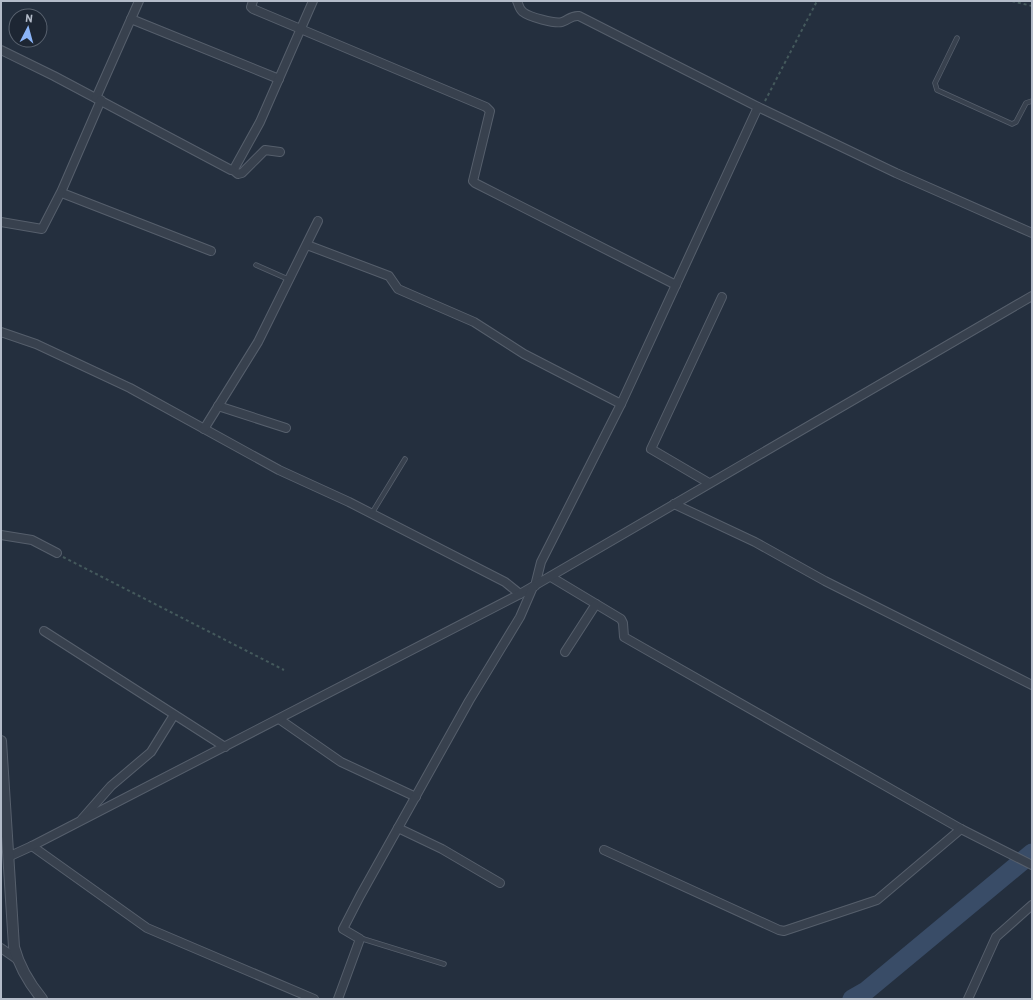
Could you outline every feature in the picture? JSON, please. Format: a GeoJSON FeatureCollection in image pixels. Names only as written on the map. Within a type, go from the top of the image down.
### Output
{"type":"FeatureCollection","features":[{"type":"Feature","properties":{"kind":"street"},"geometry":{"type":"LineString","coordinates":[[1,222],[42,229],[61,192],[139,1]]}},
{"type":"Feature","properties":{"kind":"street"},"geometry":{"type":"LineString","coordinates":[[253,1],[252,8],[486,107],[490,111],[473,181],[475,184],[676,285]]}},
{"type":"Feature","properties":{"kind":"street"},"geometry":{"type":"LineString","coordinates":[[233,170],[260,122],[312,1]]}},
{"type":"Feature","properties":{"kind":"street"},"geometry":{"type":"LineString","coordinates":[[517,1],[519,9],[526,14],[557,22],[565,21],[572,16],[580,16],[760,108],[896,173],[1032,233]]}},
{"type":"Feature","properties":{"kind":"street"},"geometry":{"type":"LineString","coordinates":[[131,19],[279,78]]}},
{"type":"Feature","properties":{"kind":"street"},"geometry":{"type":"LineString","coordinates":[[1,50],[98,99],[238,174],[242,173],[265,150],[280,152]]}},
{"type":"Feature","properties":{"kind":"street"},"geometry":{"type":"LineString","coordinates":[[338,999],[360,938],[343,929],[469,701],[520,617],[534,586],[541,562],[621,404],[760,108]]}},
{"type":"Feature","properties":{"kind":"street"},"geometry":{"type":"LineString","coordinates":[[61,192],[144,226],[211,251]]}},
{"type":"Feature","properties":{"kind":"street"},"geometry":{"type":"LineString","coordinates":[[204,429],[258,342],[290,281],[318,221]]}},
{"type":"Feature","properties":{"kind":"street"},"geometry":{"type":"LineString","coordinates":[[307,245],[389,276],[398,289],[474,322],[524,354],[621,404]]}},
{"type":"Feature","properties":{"kind":"street"},"geometry":{"type":"LineString","coordinates":[[8,857],[79,822],[520,594],[1032,296]]}},
{"type":"Feature","properties":{"kind":"street"},"geometry":{"type":"LineString","coordinates":[[709,483],[653,452],[651,449],[722,297]]}},
{"type":"Feature","properties":{"kind":"street"},"geometry":{"type":"LineString","coordinates":[[1,332],[36,344],[88,367],[130,388],[279,470],[372,514],[505,582],[520,594]]}},
{"type":"Feature","properties":{"kind":"street"},"geometry":{"type":"LineString","coordinates":[[218,406],[286,428]]}},
{"type":"Feature","properties":{"kind":"street"},"geometry":{"type":"LineString","coordinates":[[674,504],[755,542],[825,581],[1032,685]]}},
{"type":"Feature","properties":{"kind":"street"},"geometry":{"type":"LineString","coordinates":[[1,535],[32,540],[57,553]]}},
{"type":"Feature","properties":{"kind":"street"},"geometry":{"type":"LineString","coordinates":[[551,577],[621,619],[623,623],[624,637],[961,829],[1032,865]]}},
{"type":"Feature","properties":{"kind":"street"},"geometry":{"type":"LineString","coordinates":[[565,652],[596,604]]}},
{"type":"Feature","properties":{"kind":"street"},"geometry":{"type":"LineString","coordinates":[[44,632],[225,747]]}},
{"type":"Feature","properties":{"kind":"street"},"geometry":{"type":"LineString","coordinates":[[79,822],[111,786],[153,749],[174,715]]}},
{"type":"Feature","properties":{"kind":"street"},"geometry":{"type":"LineString","coordinates":[[279,719],[341,762],[416,798]]}},
{"type":"Feature","properties":{"kind":"street"},"geometry":{"type":"LineString","coordinates":[[1,741],[14,947],[18,960],[31,986],[42,999]]}},
{"type":"Feature","properties":{"kind":"street"},"geometry":{"type":"LineString","coordinates":[[398,828],[442,850],[500,883]]}},
{"type":"Feature","properties":{"kind":"street"},"geometry":{"type":"LineString","coordinates":[[604,850],[784,931],[877,900],[961,829]]}},
{"type":"Feature","properties":{"kind":"street"},"geometry":{"type":"LineString","coordinates":[[32,846],[147,928],[314,999]]}},
{"type":"Feature","properties":{"kind":"street"},"geometry":{"type":"LineString","coordinates":[[968,999],[996,937],[1032,905]]}},
{"type":"Feature","properties":{"kind":"street"},"geometry":{"type":"LineString","coordinates":[[1,948],[18,960]]}},
{"type":"Feature","properties":{"kind":"lane"},"geometry":{"type":"LineString","coordinates":[[957,38],[935,83],[937,90],[1012,124],[1016,122],[1026,103],[1032,101]]}},
{"type":"Feature","properties":{"kind":"lane"},"geometry":{"type":"LineString","coordinates":[[256,266],[290,281]]}},
{"type":"Feature","properties":{"kind":"lane"},"geometry":{"type":"LineString","coordinates":[[372,514],[405,459]]}},
{"type":"Feature","properties":{"kind":"lane"},"geometry":{"type":"LineString","coordinates":[[360,938],[444,964]]}},
{"type":"Feature","properties":{"kind":"path"},"geometry":{"type":"LineString","coordinates":[[760,108],[817,1]]}},
{"type":"Feature","properties":{"kind":"path"},"geometry":{"type":"LineString","coordinates":[[1012,1],[1032,6]]}},
{"type":"Feature","properties":{"kind":"path"},"geometry":{"type":"LineString","coordinates":[[57,553],[284,670]]}},
{"type":"Feature","properties":{"kind":"waterway"},"geometry":{"type":"LineString","coordinates":[[852,999],[866,991],[1032,853]]}}]}
